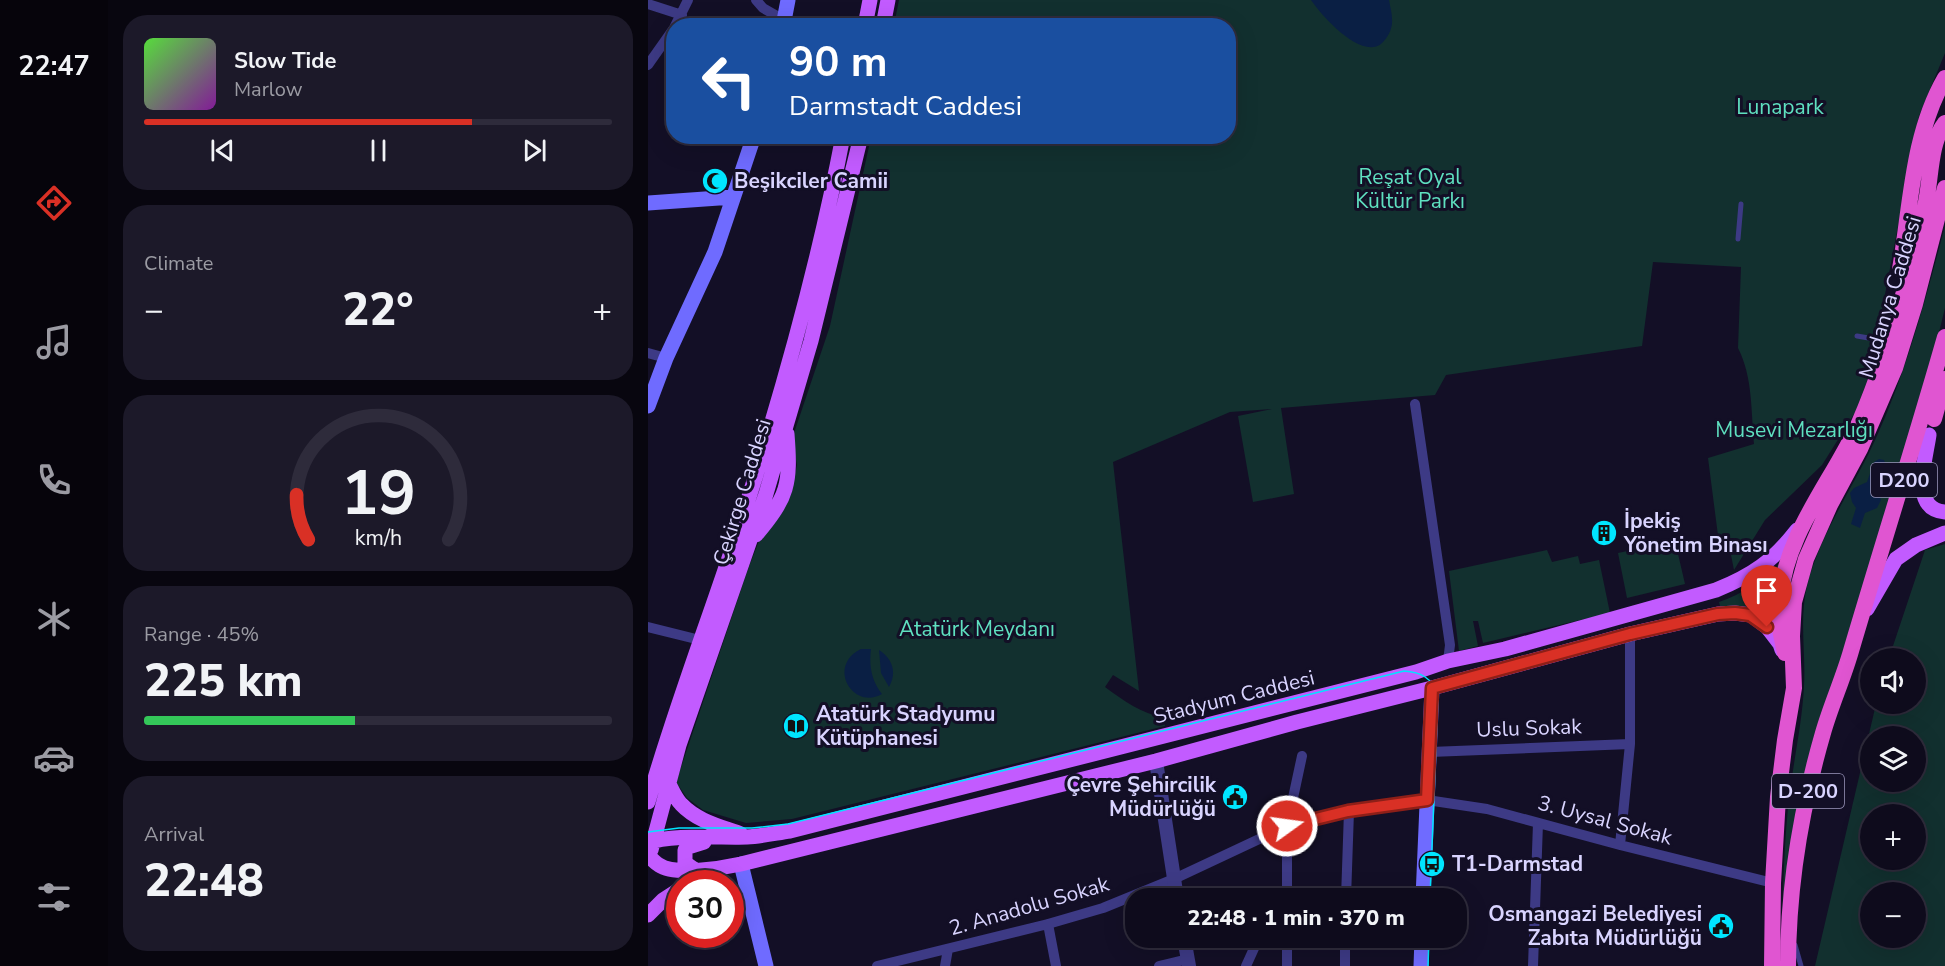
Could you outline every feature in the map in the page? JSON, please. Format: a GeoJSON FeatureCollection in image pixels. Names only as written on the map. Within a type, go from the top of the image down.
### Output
{"type":"FeatureCollection","features":[{"type":"Feature","properties":{"kind":"highway"},"geometry":{"type":"LineString","coordinates":[[1878,374],[1894,304],[1923,128],[1936,93],[1945,78]]}},
{"type":"Feature","properties":{"kind":"highway"},"geometry":{"type":"LineString","coordinates":[[1794,688],[1779,621],[1782,582],[1791,549],[1803,522],[1858,424],[1878,374],[1896,322],[1911,265],[1926,203],[1936,138],[1945,123]]}},
{"type":"Feature","properties":{"kind":"highway","name":"Mudanya Caddesi"},"geometry":{"type":"LineString","coordinates":[[1794,688],[1792,636],[1794,603],[1806,559],[1830,505],[1860,449],[1895,368],[1915,304],[1945,188]]}},
{"type":"Feature","properties":{"kind":"highway","name":"D200"},"geometry":{"type":"LineString","coordinates":[[1860,622],[1945,337]]}},
{"type":"Feature","properties":{"kind":"highway"},"geometry":{"type":"LineString","coordinates":[[1860,622],[1891,550],[1945,379]]}},
{"type":"Feature","properties":{"kind":"highway","name":"D-200"},"geometry":{"type":"LineString","coordinates":[[1788,966],[1788,923],[1795,855],[1806,802],[1823,733],[1860,622]]}},
{"type":"Feature","properties":{"kind":"highway","name":"D-200"},"geometry":{"type":"LineString","coordinates":[[1772,966],[1773,883],[1778,798],[1794,688]]}},
{"type":"Feature","properties":{"kind":"highway"},"geometry":{"type":"LineString","coordinates":[[1788,923],[1794,966]]}},
{"type":"Feature","properties":{"kind":"main road"},"geometry":{"type":"LineString","coordinates":[[784,18],[788,0]]}},
{"type":"Feature","properties":{"kind":"main road"},"geometry":{"type":"LineString","coordinates":[[867,18],[870,0]]}},
{"type":"Feature","properties":{"kind":"main road"},"geometry":{"type":"LineString","coordinates":[[885,18],[888,0]]}},
{"type":"Feature","properties":{"kind":"main road"},"geometry":{"type":"LineString","coordinates":[[648,406],[666,358],[715,252],[751,144]]}},
{"type":"Feature","properties":{"kind":"main road","name":"Çekirge Caddesi"},"geometry":{"type":"LineString","coordinates":[[648,802],[667,734],[741,523],[801,324],[841,144]]}},
{"type":"Feature","properties":{"kind":"main road","name":"Çekirge Caddesi"},"geometry":{"type":"LineString","coordinates":[[649,851],[680,745],[766,494],[811,341],[859,144]]}},
{"type":"Feature","properties":{"kind":"main road"},"geometry":{"type":"LineString","coordinates":[[648,203],[733,197]]}},
{"type":"Feature","properties":{"kind":"main road"},"geometry":{"type":"LineString","coordinates":[[1929,435],[1922,483],[1924,500],[1932,509],[1945,512]]}},
{"type":"Feature","properties":{"kind":"main road","name":"Stadyum Caddesi"},"geometry":{"type":"LineString","coordinates":[[649,851],[679,838],[749,837],[801,828],[1404,675],[1448,661],[1505,649],[1716,590],[1743,579],[1766,564],[1803,522]]}},
{"type":"Feature","properties":{"kind":"main road"},"geometry":{"type":"LineString","coordinates":[[1860,622],[1896,559],[1916,545],[1945,533]]}},
{"type":"Feature","properties":{"kind":"main road"},"geometry":{"type":"LineString","coordinates":[[713,870],[1156,760],[1630,634],[1718,614],[1750,615],[1767,627],[1780,644],[1794,688]]}},
{"type":"Feature","properties":{"kind":"main road"},"geometry":{"type":"LineString","coordinates":[[1423,888],[1432,688]]}},
{"type":"Feature","properties":{"kind":"main road"},"geometry":{"type":"LineString","coordinates":[[669,784],[680,803],[693,814],[706,822],[749,837]]}},
{"type":"Feature","properties":{"kind":"main road"},"geometry":{"type":"LineString","coordinates":[[695,870],[685,862],[684,853],[688,847],[724,837]]}},
{"type":"Feature","properties":{"kind":"main road"},"geometry":{"type":"LineString","coordinates":[[649,851],[661,867],[695,870]]}},
{"type":"Feature","properties":{"kind":"main road"},"geometry":{"type":"LineString","coordinates":[[741,864],[766,966]]}},
{"type":"Feature","properties":{"kind":"main road"},"geometry":{"type":"LineString","coordinates":[[648,915],[666,898]]}},
{"type":"Feature","properties":{"kind":"main road"},"geometry":{"type":"LineString","coordinates":[[1421,966],[1422,948]]}},
{"type":"Feature","properties":{"kind":"street"},"geometry":{"type":"LineString","coordinates":[[680,18],[688,0]]}},
{"type":"Feature","properties":{"kind":"street"},"geometry":{"type":"LineString","coordinates":[[756,0],[777,18]]}},
{"type":"Feature","properties":{"kind":"street"},"geometry":{"type":"LineString","coordinates":[[648,4],[682,15]]}},
{"type":"Feature","properties":{"kind":"street"},"geometry":{"type":"LineString","coordinates":[[648,65],[666,39]]}},
{"type":"Feature","properties":{"kind":"street"},"geometry":{"type":"LineString","coordinates":[[648,353],[666,358]]}},
{"type":"Feature","properties":{"kind":"street"},"geometry":{"type":"LineString","coordinates":[[1415,404],[1450,645],[1448,661]]}},
{"type":"Feature","properties":{"kind":"street"},"geometry":{"type":"LineString","coordinates":[[648,627],[700,640]]}},
{"type":"Feature","properties":{"kind":"street"},"geometry":{"type":"LineString","coordinates":[[1620,845],[1630,744],[1630,634]]}},
{"type":"Feature","properties":{"kind":"street","name":"Uslu Sokak"},"geometry":{"type":"LineString","coordinates":[[1430,752],[1630,744]]}},
{"type":"Feature","properties":{"kind":"street"},"geometry":{"type":"LineString","coordinates":[[1287,888],[1287,826],[1302,756]]}},
{"type":"Feature","properties":{"kind":"street"},"geometry":{"type":"LineString","coordinates":[[1156,760],[1175,888]]}},
{"type":"Feature","properties":{"kind":"street","name":"3. Uysal Sokak"},"geometry":{"type":"LineString","coordinates":[[1427,800],[1487,809],[1773,883]]}},
{"type":"Feature","properties":{"kind":"street","name":"2. Anadolu Sokak"},"geometry":{"type":"LineString","coordinates":[[877,966],[1048,924],[1103,908],[1174,879],[1287,826],[1348,811],[1427,800]]}},
{"type":"Feature","properties":{"kind":"street"},"geometry":{"type":"LineString","coordinates":[[1346,888],[1348,811]]}},
{"type":"Feature","properties":{"kind":"street"},"geometry":{"type":"LineString","coordinates":[[1533,966],[1538,823]]}},
{"type":"Feature","properties":{"kind":"street"},"geometry":{"type":"LineString","coordinates":[[1048,924],[1056,966]]}},
{"type":"Feature","properties":{"kind":"street"},"geometry":{"type":"LineString","coordinates":[[1159,966],[1188,963],[1186,948]]}},
{"type":"Feature","properties":{"kind":"street"},"geometry":{"type":"LineString","coordinates":[[1245,966],[1254,948]]}},
{"type":"Feature","properties":{"kind":"street"},"geometry":{"type":"LineString","coordinates":[[1287,948],[1287,966]]}},
{"type":"Feature","properties":{"kind":"street"},"geometry":{"type":"LineString","coordinates":[[1345,948],[1345,966]]}},
{"type":"Feature","properties":{"kind":"street"},"geometry":{"type":"LineString","coordinates":[[945,966],[948,949]]}},
{"type":"Feature","properties":{"kind":"lane"},"geometry":{"type":"LineString","coordinates":[[1737,239],[1741,204]]}},
{"type":"Feature","properties":{"kind":"lane"},"geometry":{"type":"LineString","coordinates":[[1857,336],[1886,341]]}},
{"type":"Feature","properties":{"kind":"lane"},"geometry":{"type":"LineString","coordinates":[[1788,923],[1801,966]]}},
{"type":"Feature","properties":{"kind":"green space","name":"Reşat Oyal Kültür Parkı"},"geometry":{"type":"Polygon","coordinates":[[[899,0],[1945,0],[1945,53],[1919,116],[1870,373],[1856,411],[1822,465],[1765,520],[1734,570],[1730,550],[1720,551],[1708,458],[1754,444],[1749,383],[1738,348],[1741,267],[1653,262],[1642,346],[1446,375],[1435,395],[1281,408],[1294,494],[1253,502],[1238,416],[1272,409],[1230,412],[1113,462],[1139,691],[1113,675],[1105,687],[1140,710],[1164,718],[1165,726],[792,819],[746,823],[703,810],[687,798],[676,782],[764,528],[792,489],[797,465],[792,439],[830,326],[869,144],[1236,144],[1236,18],[895,18],[899,0]]]}},
{"type":"Feature","properties":{"kind":"green space"},"geometry":{"type":"Polygon","coordinates":[[[1945,226],[1945,308],[1924,393],[1831,705],[1781,958],[1786,826],[1804,686],[1803,624],[1807,586],[1820,547],[1876,438],[1897,386],[1923,307],[1945,226]]]}},
{"type":"Feature","properties":{"kind":"green space"},"geometry":{"type":"Polygon","coordinates":[[[1675,541],[1685,584],[1627,598],[1618,553],[1675,541]]]}},
{"type":"Feature","properties":{"kind":"green space"},"geometry":{"type":"Polygon","coordinates":[[[1945,544],[1945,966],[1815,966],[1860,773],[1860,792],[1926,792],[1926,726],[1871,726],[1874,714],[1926,714],[1926,648],[1892,648],[1925,550],[1945,544]]]}},
{"type":"Feature","properties":{"kind":"green space"},"geometry":{"type":"Polygon","coordinates":[[[1798,545],[1784,596],[1782,635],[1769,620],[1756,611],[1749,608],[1720,606],[1719,602],[1731,598],[1762,579],[1798,545]]]}},
{"type":"Feature","properties":{"kind":"green space"},"geometry":{"type":"Polygon","coordinates":[[[1547,550],[1552,562],[1578,556],[1580,564],[1599,560],[1610,613],[1483,643],[1478,621],[1473,621],[1478,646],[1459,651],[1449,571],[1547,550]]]}},
{"type":"Feature","properties":{"kind":"water"},"geometry":{"type":"Polygon","coordinates":[[[1311,0],[1389,0],[1392,14],[1390,33],[1381,44],[1372,47],[1363,46],[1342,34],[1311,0]]]}},
{"type":"Feature","properties":{"kind":"water"},"geometry":{"type":"Polygon","coordinates":[[[1879,459],[1884,460],[1886,465],[1877,487],[1881,500],[1877,508],[1865,513],[1860,528],[1851,524],[1856,508],[1850,493],[1854,488],[1867,482],[1874,462],[1879,459]]]}},
{"type":"Feature","properties":{"kind":"water"},"geometry":{"type":"Polygon","coordinates":[[[861,649],[871,649],[872,672],[875,683],[882,694],[871,698],[862,697],[853,692],[845,675],[845,666],[861,649]]]}},
{"type":"Feature","properties":{"kind":"water"},"geometry":{"type":"Polygon","coordinates":[[[879,650],[888,658],[892,667],[893,677],[889,687],[881,673],[879,650]]]}},
{"type":"Feature","properties":{"kind":"tram line"},"geometry":{"type":"LineString","coordinates":[[648,832],[679,828],[752,828],[788,824],[1404,671],[1425,677],[1433,684],[1438,695],[1430,888]]}},
{"type":"Feature","properties":{"kind":"tram line"},"geometry":{"type":"LineString","coordinates":[[1428,966],[1429,948]]}},
{"type":"Feature","properties":{"kind":"place","name":"Beşikciler Camii"},"geometry":{"type":"Point","coordinates":[715,181]}},
{"type":"Feature","properties":{"kind":"place","name":"İpekiş Yönetim Binası"},"geometry":{"type":"Point","coordinates":[1604,533]}},
{"type":"Feature","properties":{"kind":"place","name":"Atatürk Stadyumu Kütüphanesi"},"geometry":{"type":"Point","coordinates":[796,726]}},
{"type":"Feature","properties":{"kind":"place","name":"Çevre Şehircilik Müdürlüğü"},"geometry":{"type":"Point","coordinates":[1235,797]}},
{"type":"Feature","properties":{"kind":"place","name":"T1-Darmstad"},"geometry":{"type":"Point","coordinates":[1432,864]}},
{"type":"Feature","properties":{"kind":"place","name":"Osmangazi Belediyesi Zabıta Müdürlüğü"},"geometry":{"type":"Point","coordinates":[1721,926]}},
{"type":"Feature","properties":{"kind":"route"},"geometry":{"type":"LineString","coordinates":[[1287,826],[1348,811],[1427,800],[1432,688],[1630,634],[1718,614],[1750,615],[1767,627]]}},
{"type":"Feature","properties":{"kind":"park label","name":"Lunapark"},"geometry":{"type":"Point","coordinates":[1780,107]}},
{"type":"Feature","properties":{"kind":"park label","name":"Musevi Mezarlığı"},"geometry":{"type":"Point","coordinates":[1794,430]}},
{"type":"Feature","properties":{"kind":"park label","name":"Atatürk Meydanı"},"geometry":{"type":"Point","coordinates":[977,629]}}]}
